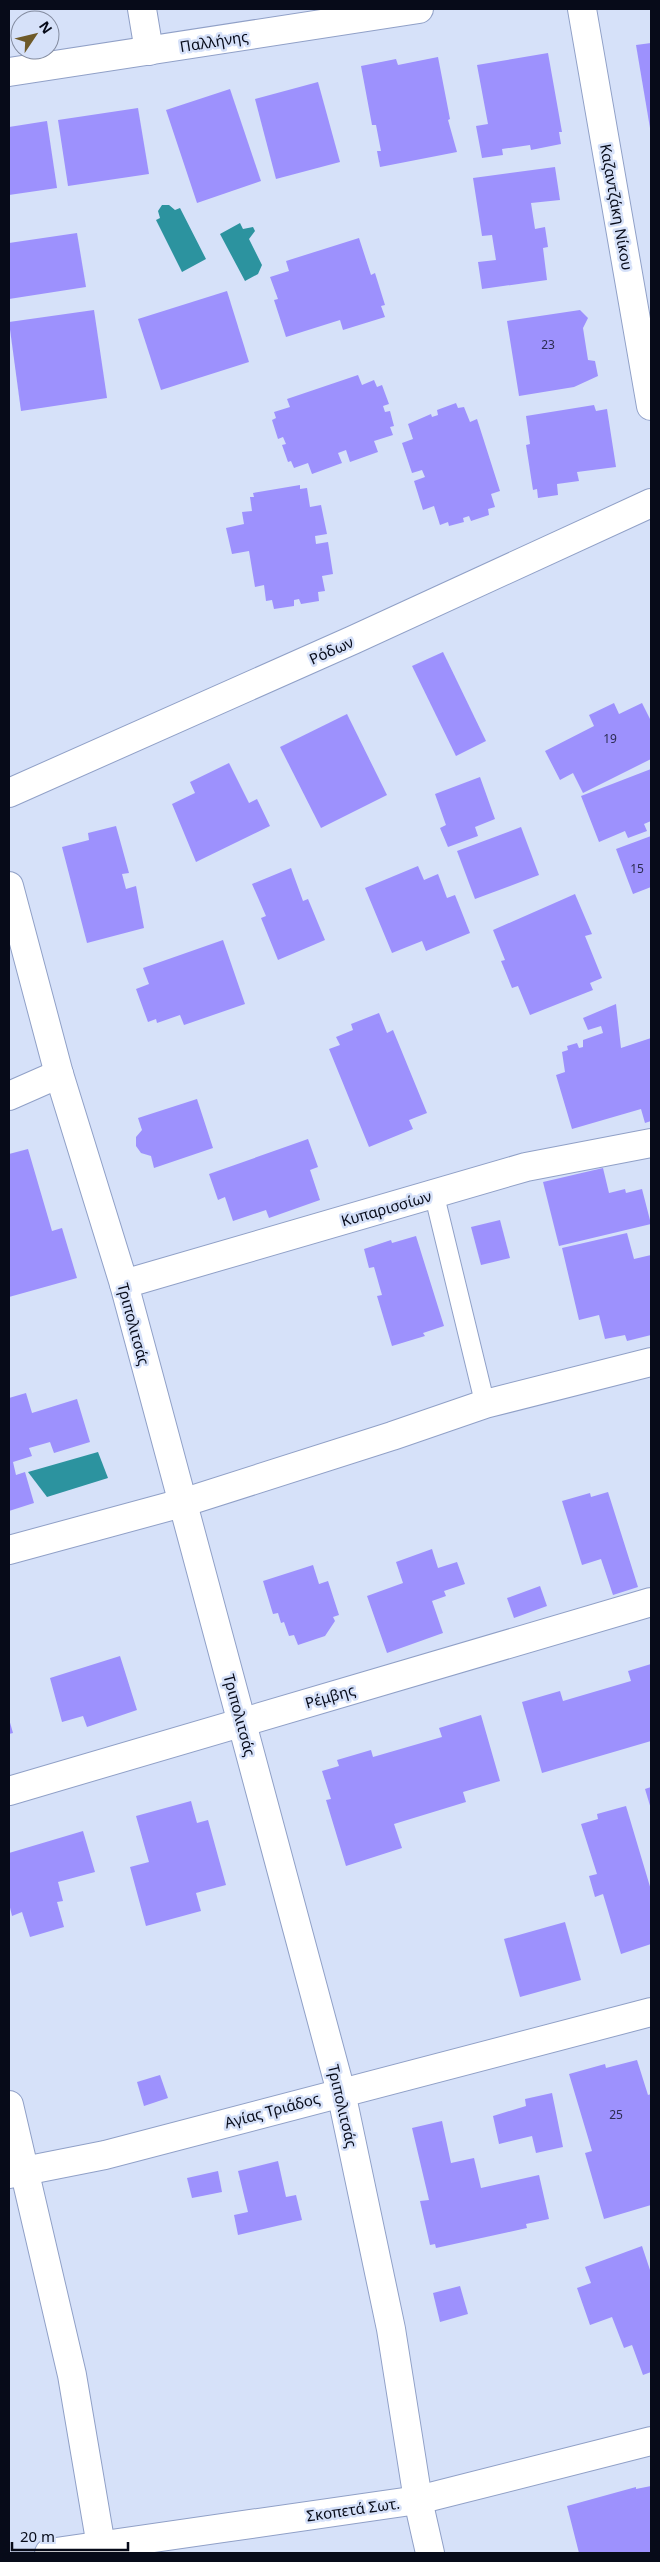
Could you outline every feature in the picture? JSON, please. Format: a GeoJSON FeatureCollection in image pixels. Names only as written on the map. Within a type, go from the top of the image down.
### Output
{"type":"FeatureCollection","features":[{"type":"Feature","properties":{"kind":"street"},"geometry":{"type":"LineString","coordinates":[[142,9],[149,51]]}},
{"type":"Feature","properties":{"kind":"street","name":"Παλλήνης"},"geometry":{"type":"LineString","coordinates":[[9,72],[418,9]]}},
{"type":"Feature","properties":{"kind":"street","name":"Καζαντζάκη Νίκου"},"geometry":{"type":"LineString","coordinates":[[582,9],[651,406]]}},
{"type":"Feature","properties":{"kind":"street","name":"Ρόδων"},"geometry":{"type":"LineString","coordinates":[[9,793],[353,640],[632,509],[651,503]]}},
{"type":"Feature","properties":{"kind":"street","name":"Τριπολιτσάς"},"geometry":{"type":"LineString","coordinates":[[9,886],[59,1074],[124,1284],[341,2092],[391,2329],[418,2500],[430,2553]]}},
{"type":"Feature","properties":{"kind":"street"},"geometry":{"type":"LineString","coordinates":[[9,1096],[59,1074]]}},
{"type":"Feature","properties":{"kind":"street","name":"Κυπαρισσίων"},"geometry":{"type":"LineString","coordinates":[[124,1284],[526,1167],[651,1143]]}},
{"type":"Feature","properties":{"kind":"street"},"geometry":{"type":"LineString","coordinates":[[9,1550],[182,1503],[392,1436],[485,1404],[651,1362]]}},
{"type":"Feature","properties":{"kind":"street","name":"Ρέμβης"},"geometry":{"type":"LineString","coordinates":[[9,1791],[651,1602]]}},
{"type":"Feature","properties":{"kind":"street","name":"Αγίας Τριάδος"},"geometry":{"type":"LineString","coordinates":[[17,2172],[105,2155],[651,2012]]}},
{"type":"Feature","properties":{"kind":"street"},"geometry":{"type":"LineString","coordinates":[[9,2105],[17,2172],[72,2375],[101,2546]]}},
{"type":"Feature","properties":{"kind":"street","name":"Σκοπετά Σωτ."},"geometry":{"type":"LineString","coordinates":[[50,2553],[418,2500],[651,2442]]}},
{"type":"Feature","properties":{"kind":"lane"},"geometry":{"type":"LineString","coordinates":[[434,1194],[485,1404]]}},
{"type":"Feature","properties":{"kind":"shaded area"},"geometry":{"type":"Polygon","coordinates":[[[162,205],[169,205],[175,210],[180,208],[206,259],[182,272],[156,220],[160,218],[158,211],[162,205]]]}},
{"type":"Feature","properties":{"kind":"shaded area"},"geometry":{"type":"Polygon","coordinates":[[[240,223],[243,229],[253,227],[255,231],[249,239],[262,265],[258,274],[245,281],[220,234],[240,223]]]}},
{"type":"Feature","properties":{"kind":"shaded area"},"geometry":{"type":"Polygon","coordinates":[[[98,1452],[108,1478],[47,1497],[28,1472],[98,1452]]]}},
{"type":"Feature","properties":{"kind":"building"},"geometry":{"type":"Polygon","coordinates":[[[651,43],[651,128],[650,128],[636,45],[651,43]]]}},
{"type":"Feature","properties":{"kind":"building"},"geometry":{"type":"Polygon","coordinates":[[[548,53],[562,132],[559,132],[561,144],[531,150],[530,145],[502,149],[503,155],[482,158],[476,126],[488,124],[477,65],[548,53]]]}},
{"type":"Feature","properties":{"kind":"building"},"geometry":{"type":"Polygon","coordinates":[[[438,57],[450,119],[448,120],[457,152],[380,167],[377,151],[381,151],[376,125],[372,125],[361,66],[396,59],[398,65],[438,57]]]}},
{"type":"Feature","properties":{"kind":"building"},"geometry":{"type":"Polygon","coordinates":[[[318,82],[340,162],[276,179],[255,99],[318,82]]]}},
{"type":"Feature","properties":{"kind":"building"},"geometry":{"type":"Polygon","coordinates":[[[230,89],[261,181],[197,203],[166,110],[230,89]]]}},
{"type":"Feature","properties":{"kind":"building"},"geometry":{"type":"Polygon","coordinates":[[[138,108],[149,174],[68,186],[58,120],[138,108]]]}},
{"type":"Feature","properties":{"kind":"building"},"geometry":{"type":"Polygon","coordinates":[[[47,121],[57,188],[9,195],[9,127],[47,121]]]}},
{"type":"Feature","properties":{"kind":"building"},"geometry":{"type":"Polygon","coordinates":[[[555,167],[560,200],[531,203],[535,229],[545,227],[548,247],[543,248],[547,280],[482,289],[478,262],[496,260],[492,235],[482,236],[473,178],[555,167]]]}},
{"type":"Feature","properties":{"kind":"building"},"geometry":{"type":"Polygon","coordinates":[[[77,233],[86,287],[9,299],[9,243],[77,233]]]}},
{"type":"Feature","properties":{"kind":"building"},"geometry":{"type":"Polygon","coordinates":[[[359,238],[371,275],[375,273],[385,305],[381,306],[385,317],[343,330],[340,320],[286,337],[274,300],[278,299],[270,277],[289,271],[286,261],[359,238]]]}},
{"type":"Feature","properties":{"kind":"building"},"geometry":{"type":"Polygon","coordinates":[[[227,291],[249,362],[161,390],[138,319],[227,291]]]}},
{"type":"Feature","properties":{"kind":"building"},"geometry":{"type":"Polygon","coordinates":[[[94,310],[107,398],[21,411],[9,322],[94,310]]]}},
{"type":"Feature","properties":{"kind":"building"},"geometry":{"type":"Polygon","coordinates":[[[580,310],[588,318],[583,328],[588,360],[595,361],[598,376],[574,387],[519,396],[507,321],[580,310]]]}},
{"type":"Feature","properties":{"kind":"building"},"geometry":{"type":"Polygon","coordinates":[[[358,375],[362,385],[374,380],[377,387],[382,385],[389,404],[383,406],[385,412],[390,411],[394,426],[390,427],[393,435],[374,441],[378,452],[350,462],[346,450],[338,453],[342,463],[312,474],[308,463],[294,468],[291,461],[288,462],[282,445],[286,444],[283,437],[278,439],[272,420],[276,418],[274,412],[290,407],[287,399],[358,375]]]}},
{"type":"Feature","properties":{"kind":"building"},"geometry":{"type":"Polygon","coordinates":[[[456,403],[458,408],[464,407],[470,422],[477,419],[500,491],[491,494],[495,507],[488,509],[489,515],[471,521],[469,516],[463,518],[464,522],[449,526],[448,522],[440,525],[434,506],[423,510],[414,481],[425,477],[422,470],[412,473],[402,443],[413,439],[408,424],[431,414],[432,417],[438,415],[437,410],[456,403]]]}},
{"type":"Feature","properties":{"kind":"building"},"geometry":{"type":"Polygon","coordinates":[[[594,405],[596,411],[607,409],[616,467],[577,472],[579,481],[557,484],[558,495],[538,498],[537,489],[533,490],[526,445],[530,444],[526,416],[594,405]]]}},
{"type":"Feature","properties":{"kind":"building"},"geometry":{"type":"Polygon","coordinates":[[[300,485],[300,489],[307,488],[310,507],[321,505],[327,534],[315,536],[316,544],[328,542],[333,574],[322,576],[325,591],[318,592],[319,601],[301,604],[299,599],[294,600],[294,606],[274,609],[272,600],[266,601],[264,585],[255,587],[249,551],[232,554],[226,528],[244,524],[242,512],[252,511],[250,497],[254,497],[253,493],[300,485]]]}},
{"type":"Feature","properties":{"kind":"building"},"geometry":{"type":"Polygon","coordinates":[[[443,652],[486,741],[456,756],[412,666],[443,652]]]}},
{"type":"Feature","properties":{"kind":"building"},"geometry":{"type":"Polygon","coordinates":[[[614,703],[619,714],[642,703],[651,721],[651,759],[583,793],[573,773],[560,780],[545,751],[594,726],[589,715],[614,703]]]}},
{"type":"Feature","properties":{"kind":"building"},"geometry":{"type":"Polygon","coordinates":[[[347,714],[387,795],[321,828],[280,747],[347,714]]]}},
{"type":"Feature","properties":{"kind":"building"},"geometry":{"type":"Polygon","coordinates":[[[229,763],[249,803],[257,799],[270,826],[196,862],[172,804],[195,793],[190,782],[229,763]]]}},
{"type":"Feature","properties":{"kind":"building"},"geometry":{"type":"Polygon","coordinates":[[[651,769],[651,821],[644,824],[647,831],[628,838],[625,831],[599,842],[581,796],[651,769]]]}},
{"type":"Feature","properties":{"kind":"building"},"geometry":{"type":"Polygon","coordinates":[[[480,777],[495,819],[475,827],[478,836],[448,847],[440,828],[446,825],[435,794],[480,777]]]}},
{"type":"Feature","properties":{"kind":"building"},"geometry":{"type":"Polygon","coordinates":[[[116,826],[129,873],[122,874],[126,889],[136,886],[144,928],[87,943],[62,847],[89,840],[88,833],[116,826]]]}},
{"type":"Feature","properties":{"kind":"building"},"geometry":{"type":"Polygon","coordinates":[[[521,827],[539,875],[475,899],[457,851],[521,827]]]}},
{"type":"Feature","properties":{"kind":"building"},"geometry":{"type":"Polygon","coordinates":[[[651,836],[651,887],[633,894],[616,849],[651,836]]]}},
{"type":"Feature","properties":{"kind":"building"},"geometry":{"type":"Polygon","coordinates":[[[418,866],[424,880],[438,874],[447,898],[455,895],[470,933],[426,951],[422,941],[392,953],[365,888],[418,866]]]}},
{"type":"Feature","properties":{"kind":"building"},"geometry":{"type":"Polygon","coordinates":[[[291,868],[303,901],[308,899],[325,940],[278,960],[261,918],[266,916],[252,884],[291,868]]]}},
{"type":"Feature","properties":{"kind":"building"},"geometry":{"type":"Polygon","coordinates":[[[575,894],[592,934],[585,936],[602,978],[590,983],[593,990],[530,1015],[518,986],[512,988],[501,961],[505,960],[493,930],[575,894]]]}},
{"type":"Feature","properties":{"kind":"building"},"geometry":{"type":"Polygon","coordinates":[[[223,940],[245,1004],[184,1025],[180,1015],[157,1023],[156,1019],[148,1022],[136,989],[149,984],[143,968],[223,940]]]}},
{"type":"Feature","properties":{"kind":"building"},"geometry":{"type":"Polygon","coordinates":[[[616,1004],[621,1048],[651,1038],[651,1121],[645,1123],[641,1109],[572,1129],[556,1075],[565,1072],[562,1052],[568,1050],[567,1046],[577,1043],[579,1048],[583,1047],[583,1040],[603,1033],[601,1026],[588,1030],[583,1018],[616,1004]]]}},
{"type":"Feature","properties":{"kind":"building"},"geometry":{"type":"Polygon","coordinates":[[[379,1013],[387,1033],[393,1030],[427,1113],[409,1120],[413,1129],[369,1147],[329,1049],[340,1045],[336,1037],[353,1030],[351,1024],[379,1013]]]}},
{"type":"Feature","properties":{"kind":"building"},"geometry":{"type":"Polygon","coordinates":[[[197,1099],[213,1148],[154,1168],[151,1156],[141,1153],[136,1146],[136,1137],[142,1130],[138,1118],[197,1099]]]}},
{"type":"Feature","properties":{"kind":"building"},"geometry":{"type":"Polygon","coordinates":[[[308,1139],[318,1167],[310,1170],[320,1200],[269,1218],[266,1210],[233,1221],[225,1197],[218,1200],[209,1174],[308,1139]]]}},
{"type":"Feature","properties":{"kind":"building"},"geometry":{"type":"Polygon","coordinates":[[[28,1149],[52,1231],[62,1228],[77,1278],[9,1297],[9,1154],[28,1149]]]}},
{"type":"Feature","properties":{"kind":"building"},"geometry":{"type":"Polygon","coordinates":[[[603,1168],[609,1193],[625,1189],[626,1193],[642,1189],[651,1224],[559,1246],[543,1182],[603,1168]]]}},
{"type":"Feature","properties":{"kind":"building"},"geometry":{"type":"Polygon","coordinates":[[[500,1220],[510,1258],[481,1265],[471,1227],[500,1220]]]}},
{"type":"Feature","properties":{"kind":"building"},"geometry":{"type":"Polygon","coordinates":[[[627,1233],[634,1259],[651,1255],[651,1335],[627,1341],[625,1335],[605,1339],[599,1315],[579,1320],[562,1248],[627,1233]]]}},
{"type":"Feature","properties":{"kind":"building"},"geometry":{"type":"Polygon","coordinates":[[[416,1236],[444,1326],[423,1333],[425,1336],[392,1346],[377,1296],[382,1295],[374,1267],[369,1268],[364,1249],[391,1240],[392,1243],[416,1236]]]}},
{"type":"Feature","properties":{"kind":"building"},"geometry":{"type":"Polygon","coordinates":[[[26,1393],[32,1413],[77,1399],[90,1442],[54,1453],[50,1442],[29,1448],[32,1456],[13,1462],[16,1475],[25,1472],[34,1503],[9,1511],[9,1398],[26,1393]]]}},
{"type":"Feature","properties":{"kind":"building"},"geometry":{"type":"Polygon","coordinates":[[[608,1492],[638,1587],[613,1595],[601,1559],[582,1565],[562,1501],[590,1493],[591,1497],[608,1492]]]}},
{"type":"Feature","properties":{"kind":"building"},"geometry":{"type":"Polygon","coordinates":[[[432,1549],[438,1568],[457,1562],[465,1584],[444,1591],[446,1596],[432,1601],[443,1633],[387,1653],[367,1596],[403,1583],[396,1562],[432,1549]]]}},
{"type":"Feature","properties":{"kind":"building"},"geometry":{"type":"Polygon","coordinates":[[[313,1565],[319,1584],[328,1581],[339,1615],[333,1617],[335,1621],[325,1636],[298,1645],[294,1635],[289,1636],[284,1622],[281,1623],[278,1613],[273,1614],[263,1581],[313,1565]]]}},
{"type":"Feature","properties":{"kind":"building"},"geometry":{"type":"Polygon","coordinates":[[[540,1586],[547,1606],[514,1618],[507,1598],[540,1586]]]}},
{"type":"Feature","properties":{"kind":"building"},"geometry":{"type":"Polygon","coordinates":[[[120,1656],[137,1710],[87,1727],[83,1716],[62,1722],[50,1678],[120,1656]]]}},
{"type":"Feature","properties":{"kind":"building"},"geometry":{"type":"Polygon","coordinates":[[[651,1664],[651,1741],[542,1773],[522,1702],[560,1691],[563,1701],[631,1681],[628,1671],[651,1664]]]}},
{"type":"Feature","properties":{"kind":"building"},"geometry":{"type":"Polygon","coordinates":[[[481,1715],[500,1781],[463,1792],[466,1802],[394,1824],[402,1848],[346,1866],[326,1800],[331,1799],[322,1771],[339,1766],[337,1760],[371,1750],[373,1757],[442,1737],[439,1728],[481,1715]]]}},
{"type":"Feature","properties":{"kind":"building"},"geometry":{"type":"Polygon","coordinates":[[[9,1719],[13,1733],[9,1734],[9,1719]]]}},
{"type":"Feature","properties":{"kind":"building"},"geometry":{"type":"Polygon","coordinates":[[[651,1787],[651,1809],[645,1789],[651,1787]]]}},
{"type":"Feature","properties":{"kind":"building"},"geometry":{"type":"Polygon","coordinates":[[[191,1801],[197,1823],[208,1820],[226,1885],[196,1893],[201,1911],[146,1926],[130,1867],[149,1862],[136,1816],[191,1801]]]}},
{"type":"Feature","properties":{"kind":"building"},"geometry":{"type":"Polygon","coordinates":[[[626,1806],[651,1890],[651,1944],[621,1954],[603,1894],[595,1897],[589,1876],[597,1874],[581,1824],[598,1819],[597,1814],[626,1806]]]}},
{"type":"Feature","properties":{"kind":"building"},"geometry":{"type":"Polygon","coordinates":[[[83,1831],[95,1872],[58,1882],[63,1901],[57,1902],[64,1927],[30,1937],[22,1912],[12,1916],[9,1903],[9,1853],[83,1831]]]}},
{"type":"Feature","properties":{"kind":"building"},"geometry":{"type":"Polygon","coordinates":[[[565,1922],[581,1980],[520,1997],[504,1939],[565,1922]]]}},
{"type":"Feature","properties":{"kind":"building"},"geometry":{"type":"Polygon","coordinates":[[[637,2060],[648,2095],[651,2094],[651,2205],[604,2219],[585,2153],[592,2151],[569,2074],[605,2064],[606,2068],[637,2060]]]}},
{"type":"Feature","properties":{"kind":"building"},"geometry":{"type":"Polygon","coordinates":[[[160,2075],[168,2098],[144,2106],[137,2082],[160,2075]]]}},
{"type":"Feature","properties":{"kind":"building"},"geometry":{"type":"Polygon","coordinates":[[[552,2093],[563,2147],[536,2153],[532,2136],[499,2144],[493,2116],[526,2106],[525,2099],[552,2093]]]}},
{"type":"Feature","properties":{"kind":"building"},"geometry":{"type":"Polygon","coordinates":[[[442,2121],[451,2163],[474,2158],[481,2188],[539,2175],[549,2219],[526,2224],[527,2228],[436,2248],[435,2244],[430,2245],[420,2201],[429,2200],[412,2128],[442,2121]]]}},
{"type":"Feature","properties":{"kind":"building"},"geometry":{"type":"Polygon","coordinates":[[[278,2161],[286,2197],[296,2195],[302,2220],[238,2235],[234,2215],[248,2212],[238,2171],[278,2161]]]}},
{"type":"Feature","properties":{"kind":"building"},"geometry":{"type":"Polygon","coordinates":[[[218,2171],[222,2192],[192,2198],[187,2178],[218,2171]]]}},
{"type":"Feature","properties":{"kind":"building"},"geometry":{"type":"Polygon","coordinates":[[[642,2246],[651,2273],[651,2372],[643,2375],[632,2345],[624,2348],[612,2317],[590,2325],[577,2288],[591,2283],[585,2267],[642,2246]]]}},
{"type":"Feature","properties":{"kind":"building"},"geometry":{"type":"Polygon","coordinates":[[[460,2286],[468,2314],[440,2322],[433,2293],[460,2286]]]}},
{"type":"Feature","properties":{"kind":"building"},"geometry":{"type":"Polygon","coordinates":[[[651,2486],[651,2552],[579,2553],[567,2506],[636,2487],[636,2489],[651,2486]]]}}]}
